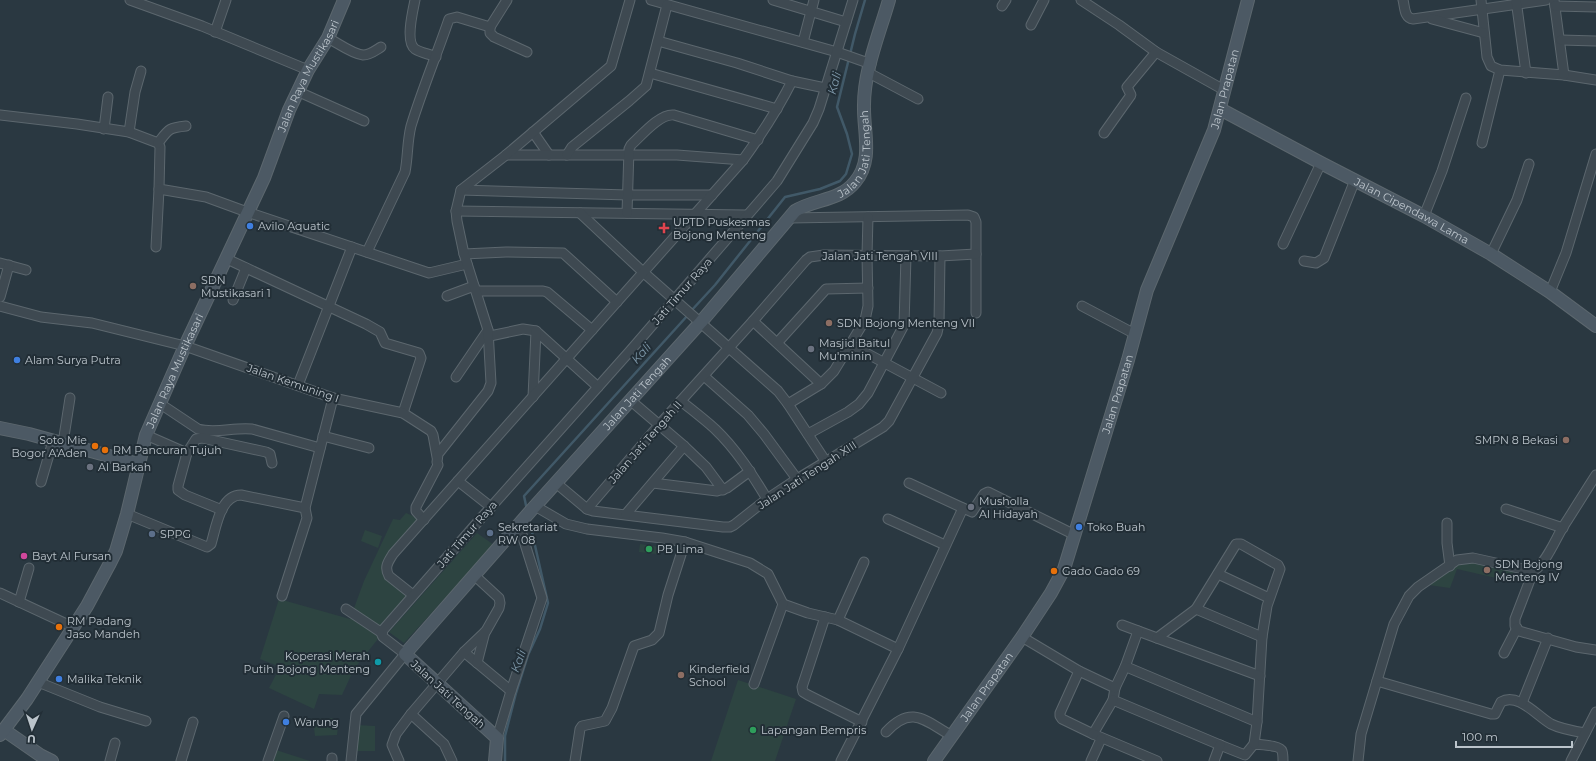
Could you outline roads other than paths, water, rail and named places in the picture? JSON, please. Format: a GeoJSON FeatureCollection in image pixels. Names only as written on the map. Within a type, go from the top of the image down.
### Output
{"type":"FeatureCollection","features":[{"type":"Feature","properties":{"kind":"main road","name":"Jalan Raya Mustikasari"},"geometry":{"type":"LineString","coordinates":[[1,731],[38,682],[98,588],[116,551],[127,514],[146,435],[159,403],[264,178],[290,110],[308,70],[328,38],[344,0]]}},
{"type":"Feature","properties":{"kind":"main road","name":"Jalan Jati Tengah"},"geometry":{"type":"LineString","coordinates":[[497,738],[405,654],[795,211],[803,206],[842,193],[855,182],[860,173],[866,155],[864,89],[889,0]]}},
{"type":"Feature","properties":{"kind":"main road","name":"Jalan Prapatan"},"geometry":{"type":"LineString","coordinates":[[934,761],[1022,637],[1057,584],[1064,569],[1147,290],[1214,130],[1248,0]]}},
{"type":"Feature","properties":{"kind":"main road","name":"Jalan Cipendawa Lama"},"geometry":{"type":"LineString","coordinates":[[1220,109],[1424,216],[1491,254],[1550,292],[1596,326]]}},
{"type":"Feature","properties":{"kind":"main road"},"geometry":{"type":"LineString","coordinates":[[0,428],[29,434],[138,464]]}},
{"type":"Feature","properties":{"kind":"main road"},"geometry":{"type":"LineString","coordinates":[[1,731],[52,761]]}},
{"type":"Feature","properties":{"kind":"main road"},"geometry":{"type":"LineString","coordinates":[[495,761],[497,738]]}},
{"type":"Feature","properties":{"kind":"street"},"geometry":{"type":"LineString","coordinates":[[132,0],[308,70]]}},
{"type":"Feature","properties":{"kind":"street"},"geometry":{"type":"LineString","coordinates":[[215,32],[226,0]]}},
{"type":"Feature","properties":{"kind":"street"},"geometry":{"type":"LineString","coordinates":[[415,0],[410,30],[410,42],[415,49],[436,57]]}},
{"type":"Feature","properties":{"kind":"street"},"geometry":{"type":"LineString","coordinates":[[507,0],[490,27],[490,33],[494,37],[527,52]]}},
{"type":"Feature","properties":{"kind":"street"},"geometry":{"type":"LineString","coordinates":[[424,520],[416,511],[416,507],[438,465],[437,457],[440,451],[490,387],[489,333],[464,254],[456,211],[461,190],[486,169],[506,155],[611,66],[630,0]]}},
{"type":"Feature","properties":{"kind":"street"},"geometry":{"type":"LineString","coordinates":[[651,0],[845,55],[869,68],[918,99]]}},
{"type":"Feature","properties":{"kind":"street"},"geometry":{"type":"LineString","coordinates":[[773,0],[846,22]]}},
{"type":"Feature","properties":{"kind":"street"},"geometry":{"type":"LineString","coordinates":[[803,42],[814,0]]}},
{"type":"Feature","properties":{"kind":"street","name":"Jati Timur Raya"},"geometry":{"type":"LineString","coordinates":[[382,633],[413,595],[491,507],[598,387],[677,302],[746,215],[777,181],[813,123],[825,88],[845,55],[846,22],[853,0]]}},
{"type":"Feature","properties":{"kind":"street"},"geometry":{"type":"LineString","coordinates":[[1031,25],[1044,0]]}},
{"type":"Feature","properties":{"kind":"street"},"geometry":{"type":"LineString","coordinates":[[1081,0],[1156,52],[1224,90]]}},
{"type":"Feature","properties":{"kind":"street"},"geometry":{"type":"LineString","coordinates":[[1403,0],[1406,14],[1409,18],[1413,19],[1481,5],[1546,0]]}},
{"type":"Feature","properties":{"kind":"street"},"geometry":{"type":"LineString","coordinates":[[1517,2],[1526,72]]}},
{"type":"Feature","properties":{"kind":"street"},"geometry":{"type":"LineString","coordinates":[[1564,75],[1561,40],[1555,3],[1596,7]]}},
{"type":"Feature","properties":{"kind":"street"},"geometry":{"type":"LineString","coordinates":[[567,155],[572,147],[646,86],[667,5]]}},
{"type":"Feature","properties":{"kind":"street"},"geometry":{"type":"LineString","coordinates":[[1481,5],[1488,61],[1491,66],[1500,70],[1564,75],[1596,80]]}},
{"type":"Feature","properties":{"kind":"street"},"geometry":{"type":"LineString","coordinates":[[367,252],[405,172],[411,126],[450,19],[457,16],[490,27]]}},
{"type":"Feature","properties":{"kind":"street"},"geometry":{"type":"LineString","coordinates":[[1428,17],[1484,33]]}},
{"type":"Feature","properties":{"kind":"street"},"geometry":{"type":"LineString","coordinates":[[328,38],[363,55],[369,54],[381,47]]}},
{"type":"Feature","properties":{"kind":"street"},"geometry":{"type":"LineString","coordinates":[[1561,40],[1596,41]]}},
{"type":"Feature","properties":{"kind":"street"},"geometry":{"type":"LineString","coordinates":[[658,41],[737,63],[792,81],[825,88]]}},
{"type":"Feature","properties":{"kind":"street"},"geometry":{"type":"LineString","coordinates":[[1104,133],[1130,95],[1127,87],[1156,52]]}},
{"type":"Feature","properties":{"kind":"street"},"geometry":{"type":"LineString","coordinates":[[1482,143],[1500,70]]}},
{"type":"Feature","properties":{"kind":"street"},"geometry":{"type":"LineString","coordinates":[[129,132],[135,92],[141,71]]}},
{"type":"Feature","properties":{"kind":"street"},"geometry":{"type":"LineString","coordinates":[[650,73],[776,109]]}},
{"type":"Feature","properties":{"kind":"street"},"geometry":{"type":"LineString","coordinates":[[413,595],[389,576],[386,567],[393,554],[743,160],[758,140],[784,98],[792,81]]}},
{"type":"Feature","properties":{"kind":"street"},"geometry":{"type":"LineString","coordinates":[[299,92],[364,121]]}},
{"type":"Feature","properties":{"kind":"street"},"geometry":{"type":"LineString","coordinates":[[104,129],[108,97]]}},
{"type":"Feature","properties":{"kind":"street"},"geometry":{"type":"LineString","coordinates":[[1424,216],[1442,171],[1466,98]]}},
{"type":"Feature","properties":{"kind":"street"},"geometry":{"type":"LineString","coordinates":[[0,115],[129,132],[158,143],[160,147],[156,246]]}},
{"type":"Feature","properties":{"kind":"street"},"geometry":{"type":"LineString","coordinates":[[627,212],[628,155],[631,145],[661,118],[671,115],[758,140]]}},
{"type":"Feature","properties":{"kind":"street"},"geometry":{"type":"LineString","coordinates":[[158,143],[172,127],[186,126]]}},
{"type":"Feature","properties":{"kind":"street"},"geometry":{"type":"LineString","coordinates":[[533,132],[549,155]]}},
{"type":"Feature","properties":{"kind":"street"},"geometry":{"type":"LineString","coordinates":[[1550,292],[1566,253],[1596,154]]}},
{"type":"Feature","properties":{"kind":"street"},"geometry":{"type":"LineString","coordinates":[[506,155],[677,155],[743,160]]}},
{"type":"Feature","properties":{"kind":"street"},"geometry":{"type":"LineString","coordinates":[[1283,244],[1321,163]]}},
{"type":"Feature","properties":{"kind":"street"},"geometry":{"type":"LineString","coordinates":[[1491,254],[1515,205],[1529,164]]}},
{"type":"Feature","properties":{"kind":"street"},"geometry":{"type":"LineString","coordinates":[[1304,261],[1316,263],[1324,258],[1356,180]]}},
{"type":"Feature","properties":{"kind":"street"},"geometry":{"type":"LineString","coordinates":[[159,189],[206,197],[429,273],[467,264]]}},
{"type":"Feature","properties":{"kind":"street"},"geometry":{"type":"LineString","coordinates":[[461,190],[628,195],[712,195]]}},
{"type":"Feature","properties":{"kind":"street"},"geometry":{"type":"LineString","coordinates":[[456,211],[580,213],[627,212],[746,215]]}},
{"type":"Feature","properties":{"kind":"street"},"geometry":{"type":"LineString","coordinates":[[580,213],[728,349],[772,386],[788,404],[826,462]]}},
{"type":"Feature","properties":{"kind":"street"},"geometry":{"type":"LineString","coordinates":[[788,404],[821,384],[834,371],[865,320],[868,311],[868,217]]}},
{"type":"Feature","properties":{"kind":"street"},"geometry":{"type":"LineString","coordinates":[[790,218],[974,217],[976,222],[976,313]]}},
{"type":"Feature","properties":{"kind":"street"},"geometry":{"type":"LineString","coordinates":[[298,385],[352,247]]}},
{"type":"Feature","properties":{"kind":"street"},"geometry":{"type":"LineString","coordinates":[[464,254],[506,252],[564,253],[617,302]]}},
{"type":"Feature","properties":{"kind":"street","name":"Jalan Jati Tengah VIII"},"geometry":{"type":"LineString","coordinates":[[728,349],[806,260],[810,258],[824,255],[940,256],[976,254]]}},
{"type":"Feature","properties":{"kind":"street"},"geometry":{"type":"LineString","coordinates":[[808,434],[848,412],[864,400],[885,363],[904,325],[906,256]]}},
{"type":"Feature","properties":{"kind":"street","name":"Jalan Jati Tengah XIII"},"geometry":{"type":"LineString","coordinates":[[587,509],[730,527],[796,479],[883,427],[894,413],[938,329],[940,256]]}},
{"type":"Feature","properties":{"kind":"street"},"geometry":{"type":"LineString","coordinates":[[227,260],[366,324],[380,332],[386,343],[416,352],[420,355],[421,358],[402,413]]}},
{"type":"Feature","properties":{"kind":"street"},"geometry":{"type":"LineString","coordinates":[[0,297],[5,264],[26,270]]}},
{"type":"Feature","properties":{"kind":"street"},"geometry":{"type":"LineString","coordinates":[[233,300],[246,268]]}},
{"type":"Feature","properties":{"kind":"street"},"geometry":{"type":"LineString","coordinates":[[778,342],[826,289],[868,288]]}},
{"type":"Feature","properties":{"kind":"street"},"geometry":{"type":"LineString","coordinates":[[448,296],[475,289],[543,291],[592,330]]}},
{"type":"Feature","properties":{"kind":"street","name":"Jalan Kemuning I"},"geometry":{"type":"LineString","coordinates":[[0,306],[41,316],[92,323],[185,346],[333,398],[402,413],[431,431],[437,457]]}},
{"type":"Feature","properties":{"kind":"street"},"geometry":{"type":"LineString","coordinates":[[1082,306],[1135,334]]}},
{"type":"Feature","properties":{"kind":"street"},"geometry":{"type":"LineString","coordinates":[[753,321],[778,342],[821,384]]}},
{"type":"Feature","properties":{"kind":"street"},"geometry":{"type":"LineString","coordinates":[[456,377],[489,333],[523,329],[536,331],[598,387]]}},
{"type":"Feature","properties":{"kind":"street"},"geometry":{"type":"LineString","coordinates":[[533,397],[536,331]]}},
{"type":"Feature","properties":{"kind":"street"},"geometry":{"type":"LineString","coordinates":[[851,345],[941,393]]}},
{"type":"Feature","properties":{"kind":"street","name":"Jalan Jati Tengah II"},"geometry":{"type":"LineString","coordinates":[[587,509],[659,425],[728,349]]}},
{"type":"Feature","properties":{"kind":"street"},"geometry":{"type":"LineString","coordinates":[[704,376],[748,415],[764,434],[796,479]]}},
{"type":"Feature","properties":{"kind":"street"},"geometry":{"type":"LineString","coordinates":[[40,482],[58,442],[70,398]]}},
{"type":"Feature","properties":{"kind":"street"},"geometry":{"type":"LineString","coordinates":[[282,596],[307,518],[305,508],[333,398]]}},
{"type":"Feature","properties":{"kind":"street"},"geometry":{"type":"LineString","coordinates":[[630,400],[684,446],[706,467],[723,490]]}},
{"type":"Feature","properties":{"kind":"street"},"geometry":{"type":"LineString","coordinates":[[681,401],[716,430],[750,471],[767,499]]}},
{"type":"Feature","properties":{"kind":"street"},"geometry":{"type":"LineString","coordinates":[[159,403],[198,429],[205,431],[231,428],[252,429],[320,448]]}},
{"type":"Feature","properties":{"kind":"street"},"geometry":{"type":"LineString","coordinates":[[146,435],[187,453]]}},
{"type":"Feature","properties":{"kind":"street"},"geometry":{"type":"LineString","coordinates":[[323,436],[369,448]]}},
{"type":"Feature","properties":{"kind":"street"},"geometry":{"type":"LineString","coordinates":[[222,510],[185,496],[178,490],[187,453],[196,438],[266,452],[270,454],[272,463]]}},
{"type":"Feature","properties":{"kind":"street"},"geometry":{"type":"LineString","coordinates":[[626,514],[684,446]]}},
{"type":"Feature","properties":{"kind":"street"},"geometry":{"type":"LineString","coordinates":[[653,483],[702,490],[723,490],[750,471]]}},
{"type":"Feature","properties":{"kind":"street"},"geometry":{"type":"LineString","coordinates":[[1596,475],[1547,556],[1533,572],[1515,619],[1519,631],[1576,647],[1596,650]]}},
{"type":"Feature","properties":{"kind":"street"},"geometry":{"type":"LineString","coordinates":[[458,481],[491,507]]}},
{"type":"Feature","properties":{"kind":"street"},"geometry":{"type":"LineString","coordinates":[[556,483],[587,509]]}},
{"type":"Feature","properties":{"kind":"street"},"geometry":{"type":"LineString","coordinates":[[909,483],[972,512],[984,494],[988,492],[1074,535]]}},
{"type":"Feature","properties":{"kind":"street"},"geometry":{"type":"LineString","coordinates":[[127,514],[205,547],[211,544],[222,510],[227,500],[236,495],[241,494],[305,508]]}},
{"type":"Feature","properties":{"kind":"street"},"geometry":{"type":"LineString","coordinates":[[841,761],[898,649],[963,508]]}},
{"type":"Feature","properties":{"kind":"street"},"geometry":{"type":"LineString","coordinates":[[1506,509],[1563,528]]}},
{"type":"Feature","properties":{"kind":"street"},"geometry":{"type":"LineString","coordinates":[[497,738],[542,598],[527,515],[587,529],[685,542],[750,562],[759,567],[768,574],[772,580],[783,604],[754,684]]}},
{"type":"Feature","properties":{"kind":"street"},"geometry":{"type":"LineString","coordinates":[[888,518],[945,546]]}},
{"type":"Feature","properties":{"kind":"street"},"geometry":{"type":"LineString","coordinates":[[1447,523],[1447,543],[1450,566]]}},
{"type":"Feature","properties":{"kind":"street"},"geometry":{"type":"LineString","coordinates":[[576,761],[580,729],[582,726],[605,720],[612,708],[634,646],[652,640],[659,633],[668,595],[685,542]]}},
{"type":"Feature","properties":{"kind":"street"},"geometry":{"type":"LineString","coordinates":[[1113,700],[1220,745],[1247,758],[1254,744],[1257,722],[1262,637],[1269,598],[1280,567],[1240,544],[1234,546],[1196,609],[1157,638]]}},
{"type":"Feature","properties":{"kind":"street"},"geometry":{"type":"LineString","coordinates":[[1358,761],[1361,734],[1394,624],[1409,596],[1418,587],[1457,560],[1473,558],[1533,572]]}},
{"type":"Feature","properties":{"kind":"street"},"geometry":{"type":"LineString","coordinates":[[838,620],[864,562]]}},
{"type":"Feature","properties":{"kind":"street"},"geometry":{"type":"LineString","coordinates":[[19,602],[29,568]]}},
{"type":"Feature","properties":{"kind":"street"},"geometry":{"type":"LineString","coordinates":[[1218,574],[1269,598]]}},
{"type":"Feature","properties":{"kind":"street"},"geometry":{"type":"LineString","coordinates":[[474,576],[499,598],[500,603],[499,608],[486,631],[477,663]]}},
{"type":"Feature","properties":{"kind":"street"},"geometry":{"type":"LineString","coordinates":[[0,593],[73,627]]}},
{"type":"Feature","properties":{"kind":"street"},"geometry":{"type":"LineString","coordinates":[[783,604],[838,620],[898,649]]}},
{"type":"Feature","properties":{"kind":"street"},"geometry":{"type":"LineString","coordinates":[[346,609],[382,633],[383,637],[405,654],[356,714],[351,761]]}},
{"type":"Feature","properties":{"kind":"street"},"geometry":{"type":"LineString","coordinates":[[1196,609],[1262,637]]}},
{"type":"Feature","properties":{"kind":"street"},"geometry":{"type":"LineString","coordinates":[[825,617],[802,687],[803,692],[862,722]]}},
{"type":"Feature","properties":{"kind":"street"},"geometry":{"type":"LineString","coordinates":[[1122,625],[1260,676]]}},
{"type":"Feature","properties":{"kind":"street"},"geometry":{"type":"LineString","coordinates":[[1504,653],[1517,628]]}},
{"type":"Feature","properties":{"kind":"street"},"geometry":{"type":"LineString","coordinates":[[399,761],[394,751],[393,740],[396,734],[411,714],[464,652],[486,631]]}},
{"type":"Feature","properties":{"kind":"street"},"geometry":{"type":"LineString","coordinates":[[1091,761],[1097,737],[1113,700],[1115,688],[1125,667],[1138,631]]}},
{"type":"Feature","properties":{"kind":"street"},"geometry":{"type":"LineString","coordinates":[[1022,637],[1079,671],[1115,688]]}},
{"type":"Feature","properties":{"kind":"street"},"geometry":{"type":"LineString","coordinates":[[1522,703],[1548,638]]}},
{"type":"Feature","properties":{"kind":"street"},"geometry":{"type":"LineString","coordinates":[[464,652],[511,691]]}},
{"type":"Feature","properties":{"kind":"street"},"geometry":{"type":"LineString","coordinates":[[1125,667],[1257,722]]}},
{"type":"Feature","properties":{"kind":"street"},"geometry":{"type":"LineString","coordinates":[[1079,671],[1060,716],[1062,719],[1097,737],[1157,761]]}},
{"type":"Feature","properties":{"kind":"street"},"geometry":{"type":"LineString","coordinates":[[1377,681],[1491,714],[1495,714],[1501,702],[1505,699],[1522,703],[1551,724],[1584,733]]}},
{"type":"Feature","properties":{"kind":"street"},"geometry":{"type":"LineString","coordinates":[[38,682],[95,704],[146,721]]}},
{"type":"Feature","properties":{"kind":"street"},"geometry":{"type":"LineString","coordinates":[[1571,761],[1596,712]]}},
{"type":"Feature","properties":{"kind":"street"},"geometry":{"type":"LineString","coordinates":[[411,714],[444,744],[452,761]]}},
{"type":"Feature","properties":{"kind":"street"},"geometry":{"type":"LineString","coordinates":[[268,761],[284,716]]}},
{"type":"Feature","properties":{"kind":"street"},"geometry":{"type":"LineString","coordinates":[[886,732],[900,719],[914,716],[952,736]]}},
{"type":"Feature","properties":{"kind":"street"},"geometry":{"type":"LineString","coordinates":[[181,761],[194,722]]}},
{"type":"Feature","properties":{"kind":"street"},"geometry":{"type":"LineString","coordinates":[[110,761],[115,742]]}},
{"type":"Feature","properties":{"kind":"street"},"geometry":{"type":"LineString","coordinates":[[1254,744],[1280,748],[1283,752],[1283,761]]}},
{"type":"Feature","properties":{"kind":"street"},"geometry":{"type":"LineString","coordinates":[[1214,761],[1220,745]]}},
{"type":"Feature","properties":{"kind":"waterway","name":"Kali"},"geometry":{"type":"LineString","coordinates":[[691,311],[715,285],[785,197],[820,189],[840,181],[846,174],[852,154],[847,134],[837,107],[865,0]]}},
{"type":"Feature","properties":{"kind":"waterway","name":"Kali"},"geometry":{"type":"LineString","coordinates":[[527,510],[524,496],[688,315]]}},
{"type":"Feature","properties":{"kind":"waterway","name":"Kali"},"geometry":{"type":"LineString","coordinates":[[505,761],[505,736],[516,693],[528,655],[540,629],[548,603],[529,519]]}},
{"type":"Feature","properties":{"kind":"place","name":"Avilo Aquatic"},"geometry":{"type":"Point","coordinates":[250,226]}},
{"type":"Feature","properties":{"kind":"place","name":"UPTD Puskesmas Bojong Menteng"},"geometry":{"type":"Point","coordinates":[664,228]}},
{"type":"Feature","properties":{"kind":"place","name":"SDN Mustikasari 1"},"geometry":{"type":"Point","coordinates":[193,286]}},
{"type":"Feature","properties":{"kind":"place","name":"SDN Bojong Menteng VII"},"geometry":{"type":"Point","coordinates":[829,323]}},
{"type":"Feature","properties":{"kind":"place","name":"Masjid Baitul Mu'minin"},"geometry":{"type":"Point","coordinates":[811,349]}},
{"type":"Feature","properties":{"kind":"place","name":"Alam Surya Putra"},"geometry":{"type":"Point","coordinates":[17,360]}},
{"type":"Feature","properties":{"kind":"place","name":"SMPN 8 Bekasi"},"geometry":{"type":"Point","coordinates":[1566,440]}},
{"type":"Feature","properties":{"kind":"place","name":"Soto Mie Bogor A'Aden"},"geometry":{"type":"Point","coordinates":[95,446]}},
{"type":"Feature","properties":{"kind":"place","name":"RM Pancuran Tujuh"},"geometry":{"type":"Point","coordinates":[105,450]}},
{"type":"Feature","properties":{"kind":"place","name":"Al Barkah"},"geometry":{"type":"Point","coordinates":[90,467]}},
{"type":"Feature","properties":{"kind":"place","name":"Musholla Al Hidayah"},"geometry":{"type":"Point","coordinates":[971,507]}},
{"type":"Feature","properties":{"kind":"place","name":"Toko Buah"},"geometry":{"type":"Point","coordinates":[1079,527]}},
{"type":"Feature","properties":{"kind":"place","name":"Sekretariat RW 08"},"geometry":{"type":"Point","coordinates":[490,533]}},
{"type":"Feature","properties":{"kind":"place","name":"SPPG"},"geometry":{"type":"Point","coordinates":[152,534]}},
{"type":"Feature","properties":{"kind":"place","name":"PB Lima"},"geometry":{"type":"Point","coordinates":[649,549]}},
{"type":"Feature","properties":{"kind":"place","name":"Bayt Al Fursan"},"geometry":{"type":"Point","coordinates":[24,556]}},
{"type":"Feature","properties":{"kind":"place","name":"SDN Bojong Menteng IV"},"geometry":{"type":"Point","coordinates":[1487,570]}},
{"type":"Feature","properties":{"kind":"place","name":"Gado Gado 69"},"geometry":{"type":"Point","coordinates":[1054,571]}},
{"type":"Feature","properties":{"kind":"place","name":"RM Padang Jaso Mandeh"},"geometry":{"type":"Point","coordinates":[59,627]}},
{"type":"Feature","properties":{"kind":"place","name":"Koperasi Merah Putih Bojong Menteng"},"geometry":{"type":"Point","coordinates":[378,662]}},
{"type":"Feature","properties":{"kind":"place","name":"Kinderfield School"},"geometry":{"type":"Point","coordinates":[681,675]}},
{"type":"Feature","properties":{"kind":"place","name":"Malika Teknik"},"geometry":{"type":"Point","coordinates":[59,679]}},
{"type":"Feature","properties":{"kind":"place","name":"Warung"},"geometry":{"type":"Point","coordinates":[286,722]}},
{"type":"Feature","properties":{"kind":"place","name":"Lapangan Bempris"},"geometry":{"type":"Point","coordinates":[753,730]}}]}
